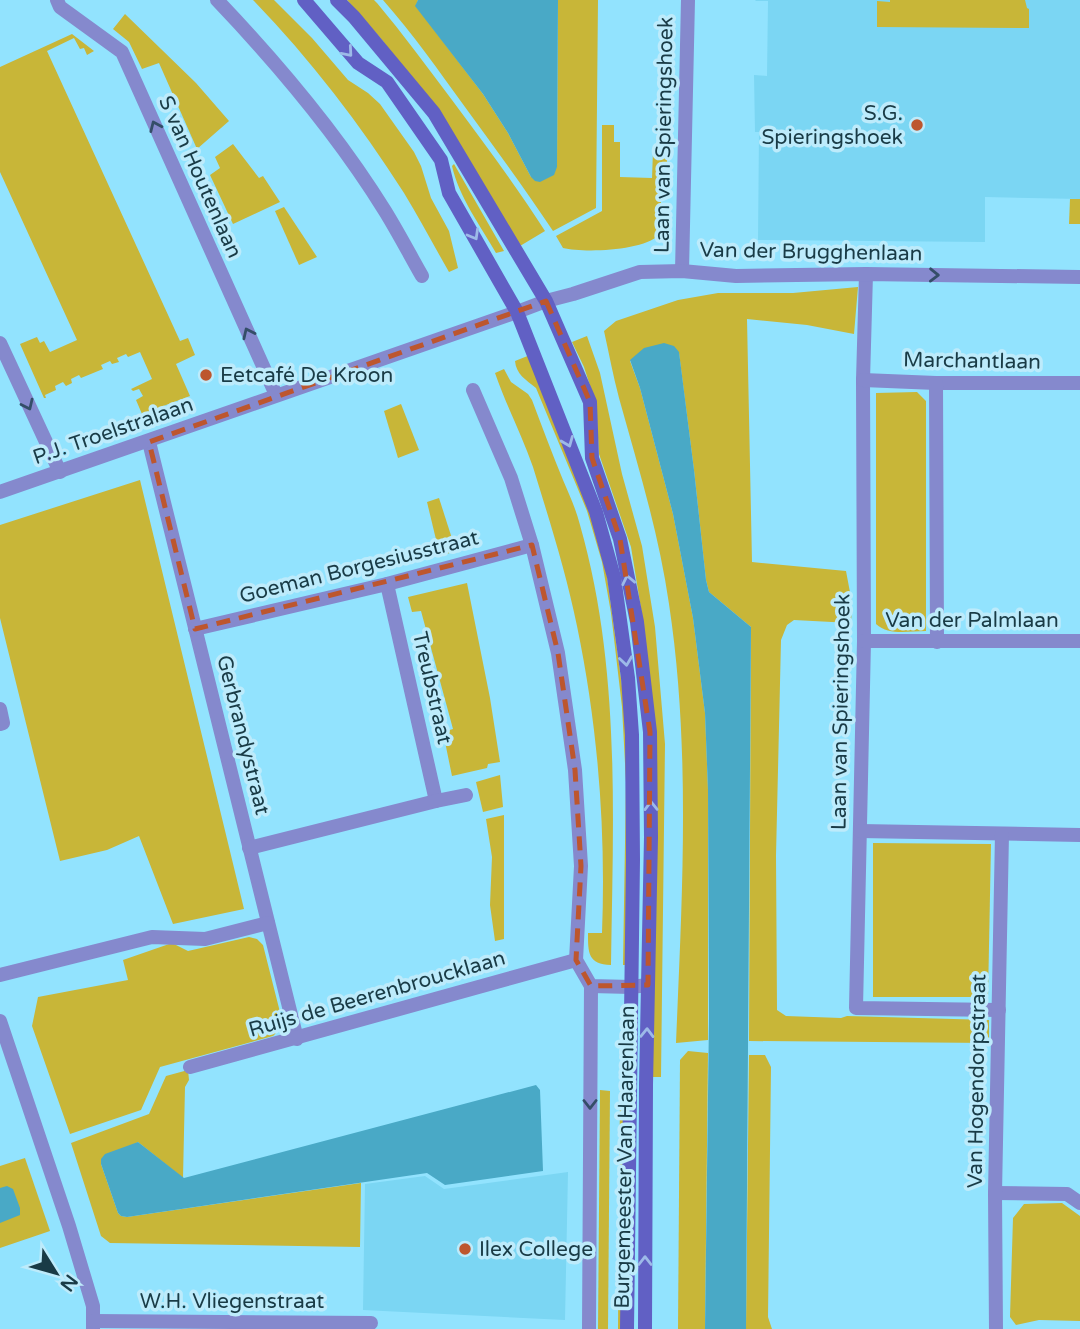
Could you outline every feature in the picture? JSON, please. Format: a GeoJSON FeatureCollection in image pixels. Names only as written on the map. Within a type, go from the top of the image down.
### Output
{"type":"FeatureCollection","features":[{"type":"Feature","properties":{"kind":"main road","name":"Burgemeester Van Haarenlaan"},"geometry":{"type":"LineString","coordinates":[[304,0],[358,63],[387,82],[441,160],[449,193],[517,312],[596,512],[614,577],[628,678],[632,735],[627,1329]]}},
{"type":"Feature","properties":{"kind":"main road","name":"Burgemeester Van Haarenlaan"},"geometry":{"type":"LineString","coordinates":[[337,0],[435,113],[546,301],[590,402],[592,458],[620,539],[637,622],[650,732],[645,1329]]}},
{"type":"Feature","properties":{"kind":"street","name":"S van Houtenlaan"},"geometry":{"type":"LineString","coordinates":[[57,0],[60,7],[122,52],[276,395]]}},
{"type":"Feature","properties":{"kind":"street"},"geometry":{"type":"LineString","coordinates":[[217,0],[290,81],[339,143],[384,210],[422,276]]}},
{"type":"Feature","properties":{"kind":"street","name":"Laan van Spieringshoek"},"geometry":{"type":"LineString","coordinates":[[682,271],[688,0]]}},
{"type":"Feature","properties":{"kind":"street","name":"Van der Brugghenlaan"},"geometry":{"type":"LineString","coordinates":[[546,301],[640,272],[682,271],[736,276],[866,274],[1080,277]]}},
{"type":"Feature","properties":{"kind":"street","name":"Laan van Spieringshoek"},"geometry":{"type":"LineString","coordinates":[[866,274],[863,380],[864,641],[856,1008],[999,1010]]}},
{"type":"Feature","properties":{"kind":"street"},"geometry":{"type":"LineString","coordinates":[[517,312],[546,301]]}},
{"type":"Feature","properties":{"kind":"street","name":"P.J. Troelstralaan"},"geometry":{"type":"LineString","coordinates":[[0,492],[517,312]]}},
{"type":"Feature","properties":{"kind":"street"},"geometry":{"type":"LineString","coordinates":[[0,342],[60,472]]}},
{"type":"Feature","properties":{"kind":"street","name":"Marchantlaan"},"geometry":{"type":"LineString","coordinates":[[863,380],[1080,383]]}},
{"type":"Feature","properties":{"kind":"street"},"geometry":{"type":"LineString","coordinates":[[936,383],[937,642]]}},
{"type":"Feature","properties":{"kind":"street"},"geometry":{"type":"LineString","coordinates":[[473,390],[511,478],[532,545],[558,653],[575,770],[581,866],[576,960]]}},
{"type":"Feature","properties":{"kind":"street","name":"Gerbrandystraat"},"geometry":{"type":"LineString","coordinates":[[149,442],[297,1039]]}},
{"type":"Feature","properties":{"kind":"street","name":"Goeman Borgesiusstraat"},"geometry":{"type":"LineString","coordinates":[[195,629],[387,584],[532,545]]}},
{"type":"Feature","properties":{"kind":"street","name":"Treubstraat"},"geometry":{"type":"LineString","coordinates":[[387,584],[436,801]]}},
{"type":"Feature","properties":{"kind":"street","name":"Van der Palmlaan"},"geometry":{"type":"LineString","coordinates":[[864,641],[1080,642]]}},
{"type":"Feature","properties":{"kind":"street"},"geometry":{"type":"LineString","coordinates":[[249,848],[467,795]]}},
{"type":"Feature","properties":{"kind":"street"},"geometry":{"type":"LineString","coordinates":[[860,831],[1080,835]]}},
{"type":"Feature","properties":{"kind":"street","name":"Van Hogendorpstraat"},"geometry":{"type":"LineString","coordinates":[[996,1329],[995,1193],[1002,834]]}},
{"type":"Feature","properties":{"kind":"street"},"geometry":{"type":"LineString","coordinates":[[0,975],[152,937],[205,939],[268,923]]}},
{"type":"Feature","properties":{"kind":"street","name":"Burgemeester Van Haarenlaan"},"geometry":{"type":"LineString","coordinates":[[576,960],[591,986],[589,1329]]}},
{"type":"Feature","properties":{"kind":"street","name":"Ruijs de Beerenbroucklaan"},"geometry":{"type":"LineString","coordinates":[[190,1067],[576,960]]}},
{"type":"Feature","properties":{"kind":"street","name":"Burgemeester Van Haarenlaan"},"geometry":{"type":"LineString","coordinates":[[591,986],[648,985]]}},
{"type":"Feature","properties":{"kind":"street"},"geometry":{"type":"LineString","coordinates":[[0,1021],[69,1226],[93,1306],[93,1325]]}},
{"type":"Feature","properties":{"kind":"street"},"geometry":{"type":"LineString","coordinates":[[995,1193],[1067,1194],[1080,1203]]}},
{"type":"Feature","properties":{"kind":"street","name":"W.H. Vliegenstraat"},"geometry":{"type":"LineString","coordinates":[[93,1325],[371,1323]]}},
{"type":"Feature","properties":{"kind":"highlighted area"},"geometry":{"type":"Polygon","coordinates":[[[546,301],[590,402],[592,458],[620,539],[650,732],[648,985],[591,986],[576,960],[581,866],[575,770],[558,653],[532,545],[195,629],[149,442],[546,301]]]}},
{"type":"Feature","properties":{"kind":"shaded area"},"geometry":{"type":"Polygon","coordinates":[[[253,0],[274,0],[348,80],[380,104],[421,166],[431,198],[449,231],[458,268],[449,272],[404,193],[370,142],[314,69],[253,0]]]}},
{"type":"Feature","properties":{"kind":"shaded area"},"geometry":{"type":"Polygon","coordinates":[[[347,0],[374,0],[377,3],[476,132],[545,231],[520,246],[383,41],[347,0]]]}},
{"type":"Feature","properties":{"kind":"shaded area"},"geometry":{"type":"Polygon","coordinates":[[[383,0],[418,0],[416,6],[483,94],[508,133],[531,177],[557,167],[558,0],[598,0],[596,208],[553,231],[436,66],[383,0]]]}},
{"type":"Feature","properties":{"kind":"shaded area"},"geometry":{"type":"Polygon","coordinates":[[[418,0],[558,0],[557,167],[554,175],[540,182],[531,177],[508,133],[483,94],[415,6],[418,0]]]}},
{"type":"Feature","properties":{"kind":"shaded area","name":"S.G. Spieringshoek"},"geometry":{"type":"Polygon","coordinates":[[[755,0],[1080,0],[1080,199],[985,197],[985,242],[758,240],[759,132],[755,132],[754,75],[767,76],[768,1],[755,0]]]}},
{"type":"Feature","properties":{"kind":"shaded area"},"geometry":{"type":"Polygon","coordinates":[[[1025,0],[1029,9],[1029,28],[877,27],[877,1],[1025,0]]]}},
{"type":"Feature","properties":{"kind":"shaded area"},"geometry":{"type":"Polygon","coordinates":[[[125,14],[196,83],[229,121],[197,149],[159,63],[142,69],[129,42],[113,29],[125,14]]]}},
{"type":"Feature","properties":{"kind":"shaded area"},"geometry":{"type":"Polygon","coordinates":[[[72,34],[94,51],[87,55],[74,38],[47,51],[180,341],[188,338],[195,355],[176,364],[190,396],[142,414],[136,400],[143,396],[139,389],[131,389],[152,379],[140,352],[117,358],[119,362],[112,364],[110,361],[101,365],[103,369],[81,378],[79,375],[71,379],[72,383],[66,386],[63,382],[44,398],[20,344],[37,337],[40,343],[44,341],[50,352],[77,340],[0,172],[0,67],[72,34]]]}},
{"type":"Feature","properties":{"kind":"shaded area"},"geometry":{"type":"Polygon","coordinates":[[[602,125],[614,125],[614,142],[620,142],[620,177],[652,178],[653,151],[667,152],[667,178],[661,178],[661,205],[658,205],[658,220],[666,221],[665,225],[659,235],[651,240],[627,247],[598,250],[563,248],[556,236],[602,211],[602,125]]]}},
{"type":"Feature","properties":{"kind":"shaded area"},"geometry":{"type":"Polygon","coordinates":[[[233,144],[259,178],[263,176],[280,202],[233,224],[210,175],[220,168],[215,157],[233,144]]]}},
{"type":"Feature","properties":{"kind":"shaded area"},"geometry":{"type":"Polygon","coordinates":[[[454,164],[504,251],[496,253],[471,211],[455,177],[452,166],[454,164]]]}},
{"type":"Feature","properties":{"kind":"shaded area"},"geometry":{"type":"Polygon","coordinates":[[[1070,199],[1080,199],[1080,224],[1069,224],[1070,199]]]}},
{"type":"Feature","properties":{"kind":"shaded area"},"geometry":{"type":"Polygon","coordinates":[[[284,207],[317,257],[299,265],[275,211],[284,207]]]}},
{"type":"Feature","properties":{"kind":"shaded area"},"geometry":{"type":"Polygon","coordinates":[[[858,287],[854,334],[807,325],[747,319],[752,562],[846,571],[852,603],[851,623],[794,620],[787,625],[781,640],[776,856],[777,1010],[786,1016],[989,1020],[989,1043],[749,1041],[751,627],[709,592],[679,353],[630,361],[640,388],[673,514],[693,618],[705,713],[708,790],[708,1040],[676,1043],[683,823],[676,659],[660,552],[604,331],[616,321],[678,300],[718,293],[793,293],[858,287]]]}},
{"type":"Feature","properties":{"kind":"shaded area"},"geometry":{"type":"Polygon","coordinates":[[[587,336],[600,373],[622,474],[642,546],[655,627],[665,744],[661,1077],[653,1077],[644,627],[631,547],[599,454],[596,404],[584,367],[572,342],[587,336]]]}},
{"type":"Feature","properties":{"kind":"shaded area"},"geometry":{"type":"Polygon","coordinates":[[[664,343],[674,346],[679,352],[709,592],[751,627],[746,1329],[705,1329],[709,1018],[705,713],[693,618],[673,514],[640,388],[630,360],[644,348],[664,343]]]}},
{"type":"Feature","properties":{"kind":"shaded area"},"geometry":{"type":"Polygon","coordinates":[[[530,355],[591,511],[605,562],[625,708],[629,783],[626,965],[623,965],[626,782],[622,707],[611,613],[602,562],[587,511],[536,388],[517,370],[515,361],[530,355]]]}},
{"type":"Feature","properties":{"kind":"shaded area"},"geometry":{"type":"Polygon","coordinates":[[[504,369],[511,382],[532,400],[576,513],[593,579],[602,633],[612,744],[611,965],[594,960],[588,946],[588,933],[602,933],[603,856],[599,779],[584,664],[568,586],[545,506],[529,455],[495,373],[504,369]]]}},
{"type":"Feature","properties":{"kind":"shaded area"},"geometry":{"type":"Polygon","coordinates":[[[917,392],[926,401],[926,631],[906,632],[887,630],[876,624],[876,393],[917,392]]]}},
{"type":"Feature","properties":{"kind":"shaded area"},"geometry":{"type":"Polygon","coordinates":[[[401,404],[419,450],[398,458],[384,411],[401,404]]]}},
{"type":"Feature","properties":{"kind":"shaded area"},"geometry":{"type":"Polygon","coordinates":[[[140,480],[244,909],[173,924],[139,836],[107,850],[60,861],[0,618],[0,525],[140,480]]]}},
{"type":"Feature","properties":{"kind":"shaded area"},"geometry":{"type":"Polygon","coordinates":[[[439,498],[456,551],[440,556],[427,502],[439,498]]]}},
{"type":"Feature","properties":{"kind":"shaded area"},"geometry":{"type":"Polygon","coordinates":[[[467,583],[500,762],[488,764],[487,768],[452,776],[443,732],[453,729],[421,611],[412,612],[408,597],[467,583]]]}},
{"type":"Feature","properties":{"kind":"shaded area"},"geometry":{"type":"Polygon","coordinates":[[[500,775],[503,807],[483,812],[476,782],[500,775]]]}},
{"type":"Feature","properties":{"kind":"shaded area"},"geometry":{"type":"Polygon","coordinates":[[[504,815],[504,939],[495,941],[490,905],[492,857],[486,819],[504,815]]]}},
{"type":"Feature","properties":{"kind":"shaded area"},"geometry":{"type":"Polygon","coordinates":[[[873,843],[991,844],[988,997],[873,997],[873,843]]]}},
{"type":"Feature","properties":{"kind":"shaded area"},"geometry":{"type":"Polygon","coordinates":[[[249,937],[257,939],[263,945],[282,1020],[279,1030],[273,1036],[160,1067],[141,1110],[70,1134],[32,1026],[38,997],[128,980],[123,960],[172,943],[188,951],[249,937]]]}},
{"type":"Feature","properties":{"kind":"shaded area"},"geometry":{"type":"Polygon","coordinates":[[[688,1051],[708,1053],[705,1329],[678,1329],[680,1060],[688,1051]]]}},
{"type":"Feature","properties":{"kind":"shaded area"},"geometry":{"type":"Polygon","coordinates":[[[749,1055],[765,1055],[771,1067],[768,1317],[772,1329],[746,1329],[749,1055]]]}},
{"type":"Feature","properties":{"kind":"shaded area"},"geometry":{"type":"Polygon","coordinates":[[[188,1070],[189,1080],[185,1087],[183,1178],[138,1142],[101,1164],[118,1213],[127,1217],[361,1183],[360,1247],[110,1243],[101,1236],[71,1143],[149,1114],[166,1076],[188,1070]]]}},
{"type":"Feature","properties":{"kind":"shaded area"},"geometry":{"type":"Polygon","coordinates":[[[536,1085],[540,1090],[543,1171],[445,1185],[427,1173],[127,1217],[118,1213],[101,1164],[105,1154],[138,1142],[184,1178],[536,1085]]]}},
{"type":"Feature","properties":{"kind":"shaded area"},"geometry":{"type":"Polygon","coordinates":[[[600,1090],[610,1091],[608,1329],[598,1329],[600,1090]]]}},
{"type":"Feature","properties":{"kind":"shaded area"},"geometry":{"type":"Polygon","coordinates":[[[620,1091],[625,1091],[623,1329],[618,1329],[620,1091]]]}},
{"type":"Feature","properties":{"kind":"shaded area"},"geometry":{"type":"Polygon","coordinates":[[[25,1158],[50,1231],[0,1248],[0,1166],[25,1158]]]}},
{"type":"Feature","properties":{"kind":"shaded area","name":"Ilex College"},"geometry":{"type":"Polygon","coordinates":[[[568,1172],[565,1320],[363,1310],[365,1184],[425,1176],[444,1189],[568,1172]]]}},
{"type":"Feature","properties":{"kind":"shaded area"},"geometry":{"type":"Polygon","coordinates":[[[7,1186],[13,1189],[20,1215],[0,1223],[0,1188],[7,1186]]]}},
{"type":"Feature","properties":{"kind":"shaded area"},"geometry":{"type":"Polygon","coordinates":[[[1062,1203],[1080,1216],[1080,1321],[1039,1320],[1016,1325],[1010,1317],[1013,1218],[1024,1204],[1062,1203]]]}},
{"type":"Feature","properties":{"kind":"place","name":"S.G. Spieringshoek"},"geometry":{"type":"Point","coordinates":[917,125]}},
{"type":"Feature","properties":{"kind":"place","name":"Eetcafé De Kroon"},"geometry":{"type":"Point","coordinates":[206,375]}},
{"type":"Feature","properties":{"kind":"place","name":"Ilex College"},"geometry":{"type":"Point","coordinates":[465,1249]}}]}
